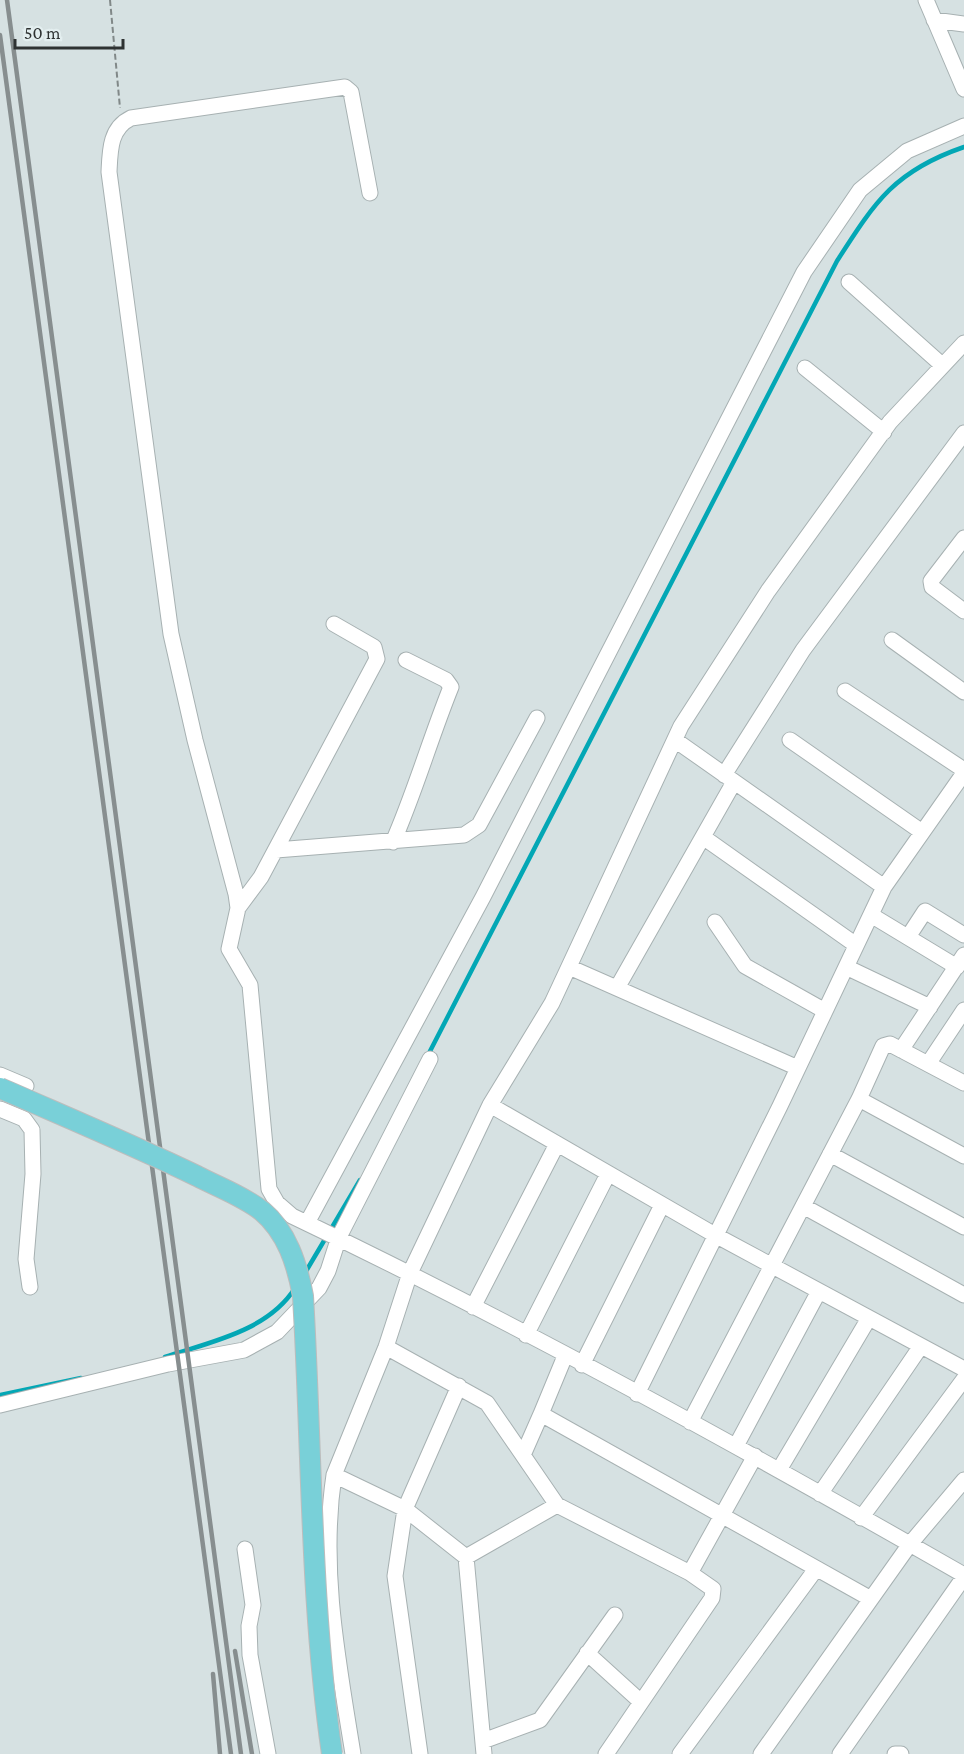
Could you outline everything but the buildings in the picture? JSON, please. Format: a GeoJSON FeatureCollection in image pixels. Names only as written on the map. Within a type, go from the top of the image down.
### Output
{"type":"FeatureCollection","features":[{"type":"Feature","properties":{"kind":"main road"},"geometry":{"type":"LineString","coordinates":[[0,1089],[176,1166],[245,1200],[262,1211],[278,1228],[290,1248],[299,1274],[303,1296],[316,1600],[324,1701],[332,1754]]}},
{"type":"Feature","properties":{"kind":"street"},"geometry":{"type":"LineString","coordinates":[[927,0],[964,89]]}},
{"type":"Feature","properties":{"kind":"street"},"geometry":{"type":"LineString","coordinates":[[934,20],[964,24]]}},
{"type":"Feature","properties":{"kind":"street"},"geometry":{"type":"LineString","coordinates":[[238,908],[171,634],[109,172],[110,149],[115,131],[122,122],[131,117],[345,87],[351,92],[370,193]]}},
{"type":"Feature","properties":{"kind":"street"},"geometry":{"type":"LineString","coordinates":[[0,1405],[168,1364],[244,1350],[277,1332],[318,1288],[333,1260],[325,1231],[483,897],[804,272],[860,190],[907,151],[964,126]]}},
{"type":"Feature","properties":{"kind":"street"},"geometry":{"type":"LineString","coordinates":[[849,282],[942,365]]}},
{"type":"Feature","properties":{"kind":"street"},"geometry":{"type":"LineString","coordinates":[[353,1754],[330,1606],[328,1541],[334,1475],[386,1347],[410,1273],[490,1105],[552,1003],[681,726],[768,591],[884,432],[964,343]]}},
{"type":"Feature","properties":{"kind":"street"},"geometry":{"type":"LineString","coordinates":[[805,368],[884,432]]}},
{"type":"Feature","properties":{"kind":"street"},"geometry":{"type":"LineString","coordinates":[[617,988],[703,837],[729,778],[803,650],[964,433]]}},
{"type":"Feature","properties":{"kind":"street"},"geometry":{"type":"LineString","coordinates":[[964,538],[931,584],[964,611]]}},
{"type":"Feature","properties":{"kind":"street"},"geometry":{"type":"LineString","coordinates":[[334,624],[374,647],[377,659],[261,877],[238,908],[229,949],[250,985],[266,1180],[269,1189],[284,1210],[410,1273],[755,1456],[964,1576],[840,1754]]}},
{"type":"Feature","properties":{"kind":"street"},"geometry":{"type":"LineString","coordinates":[[892,640],[964,693]]}},
{"type":"Feature","properties":{"kind":"street"},"geometry":{"type":"LineString","coordinates":[[393,842],[415,793],[428,746],[451,687],[446,680],[406,660]]}},
{"type":"Feature","properties":{"kind":"street"},"geometry":{"type":"LineString","coordinates":[[637,1394],[798,1068],[884,887],[963,777],[845,691]]}},
{"type":"Feature","properties":{"kind":"street"},"geometry":{"type":"LineString","coordinates":[[276,850],[393,842],[464,835],[472,831],[478,825],[537,718]]}},
{"type":"Feature","properties":{"kind":"street"},"geometry":{"type":"LineString","coordinates":[[675,740],[884,887]]}},
{"type":"Feature","properties":{"kind":"street"},"geometry":{"type":"LineString","coordinates":[[790,740],[922,832]]}},
{"type":"Feature","properties":{"kind":"street"},"geometry":{"type":"LineString","coordinates":[[703,837],[856,945]]}},
{"type":"Feature","properties":{"kind":"street"},"geometry":{"type":"LineString","coordinates":[[908,937],[925,911],[964,935]]}},
{"type":"Feature","properties":{"kind":"street"},"geometry":{"type":"LineString","coordinates":[[871,915],[908,937],[960,961],[901,1050]]}},
{"type":"Feature","properties":{"kind":"street"},"geometry":{"type":"LineString","coordinates":[[715,922],[745,966],[825,1011]]}},
{"type":"Feature","properties":{"kind":"street"},"geometry":{"type":"LineString","coordinates":[[569,967],[798,1068]]}},
{"type":"Feature","properties":{"kind":"street"},"geometry":{"type":"LineString","coordinates":[[846,967],[930,1007]]}},
{"type":"Feature","properties":{"kind":"street"},"geometry":{"type":"LineString","coordinates":[[928,1064],[964,1010]]}},
{"type":"Feature","properties":{"kind":"street"},"geometry":{"type":"LineString","coordinates":[[690,1422],[859,1099],[883,1046],[890,1044],[964,1083]]}},
{"type":"Feature","properties":{"kind":"street"},"geometry":{"type":"LineString","coordinates":[[325,1231],[430,1059]]}},
{"type":"Feature","properties":{"kind":"street"},"geometry":{"type":"LineString","coordinates":[[0,1075],[26,1086]]}},
{"type":"Feature","properties":{"kind":"street"},"geometry":{"type":"LineString","coordinates":[[859,1099],[964,1156]]}},
{"type":"Feature","properties":{"kind":"street"},"geometry":{"type":"LineString","coordinates":[[490,1105],[716,1235],[964,1369]]}},
{"type":"Feature","properties":{"kind":"street"},"geometry":{"type":"LineString","coordinates":[[0,1109],[24,1119],[32,1130],[33,1174],[26,1259],[30,1287]]}},
{"type":"Feature","properties":{"kind":"street"},"geometry":{"type":"LineString","coordinates":[[473,1307],[557,1144]]}},
{"type":"Feature","properties":{"kind":"street"},"geometry":{"type":"LineString","coordinates":[[830,1154],[964,1227]]}},
{"type":"Feature","properties":{"kind":"street"},"geometry":{"type":"LineString","coordinates":[[526,1335],[608,1174]]}},
{"type":"Feature","properties":{"kind":"street"},"geometry":{"type":"LineString","coordinates":[[582,1365],[662,1204]]}},
{"type":"Feature","properties":{"kind":"street"},"geometry":{"type":"LineString","coordinates":[[803,1206],[964,1295]]}},
{"type":"Feature","properties":{"kind":"street"},"geometry":{"type":"LineString","coordinates":[[736,1446],[819,1291]]}},
{"type":"Feature","properties":{"kind":"street"},"geometry":{"type":"LineString","coordinates":[[779,1470],[869,1318]]}},
{"type":"Feature","properties":{"kind":"street"},"geometry":{"type":"LineString","coordinates":[[820,1494],[921,1346]]}},
{"type":"Feature","properties":{"kind":"street"},"geometry":{"type":"LineString","coordinates":[[386,1347],[482,1398],[492,1409],[557,1505],[711,1586],[712,1598],[606,1754]]}},
{"type":"Feature","properties":{"kind":"street"},"geometry":{"type":"LineString","coordinates":[[523,1455],[565,1356]]}},
{"type":"Feature","properties":{"kind":"street"},"geometry":{"type":"LineString","coordinates":[[861,1518],[964,1379]]}},
{"type":"Feature","properties":{"kind":"street"},"geometry":{"type":"LineString","coordinates":[[420,1754],[396,1576],[405,1509],[459,1386]]}},
{"type":"Feature","properties":{"kind":"street"},"geometry":{"type":"LineString","coordinates":[[541,1414],[871,1599]]}},
{"type":"Feature","properties":{"kind":"street"},"geometry":{"type":"LineString","coordinates":[[690,1573],[755,1456]]}},
{"type":"Feature","properties":{"kind":"street"},"geometry":{"type":"LineString","coordinates":[[334,1475],[405,1509],[466,1557],[484,1747],[540,1720],[615,1615]]}},
{"type":"Feature","properties":{"kind":"street"},"geometry":{"type":"LineString","coordinates":[[761,1754],[910,1544],[964,1480]]}},
{"type":"Feature","properties":{"kind":"street"},"geometry":{"type":"LineString","coordinates":[[466,1557],[557,1505]]}},
{"type":"Feature","properties":{"kind":"street"},"geometry":{"type":"LineString","coordinates":[[245,1549],[253,1605],[249,1626],[250,1655],[268,1754]]}},
{"type":"Feature","properties":{"kind":"street"},"geometry":{"type":"LineString","coordinates":[[680,1754],[816,1569]]}},
{"type":"Feature","properties":{"kind":"street"},"geometry":{"type":"LineString","coordinates":[[587,1653],[641,1702]]}},
{"type":"Feature","properties":{"kind":"street"},"geometry":{"type":"LineString","coordinates":[[895,1754],[901,1754]]}},
{"type":"Feature","properties":{"kind":"path"},"geometry":{"type":"LineString","coordinates":[[110,0],[122,122]]}},
{"type":"Feature","properties":{"kind":"waterway"},"geometry":{"type":"LineString","coordinates":[[427,1057],[837,261],[875,205],[888,191],[920,167],[964,147]]}},
{"type":"Feature","properties":{"kind":"waterway"},"geometry":{"type":"LineString","coordinates":[[305,1273],[360,1180]]}},
{"type":"Feature","properties":{"kind":"waterway"},"geometry":{"type":"LineString","coordinates":[[165,1357],[219,1340],[254,1325],[284,1303],[295,1288]]}},
{"type":"Feature","properties":{"kind":"waterway"},"geometry":{"type":"LineString","coordinates":[[0,1395],[81,1378]]}},
{"type":"Feature","properties":{"kind":"railway"},"geometry":{"type":"LineString","coordinates":[[7,0],[241,1754]]}},
{"type":"Feature","properties":{"kind":"railway"},"geometry":{"type":"LineString","coordinates":[[0,35],[231,1754]]}},
{"type":"Feature","properties":{"kind":"railway"},"geometry":{"type":"LineString","coordinates":[[235,1651],[252,1754]]}},
{"type":"Feature","properties":{"kind":"railway"},"geometry":{"type":"LineString","coordinates":[[213,1674],[220,1754]]}}]}
